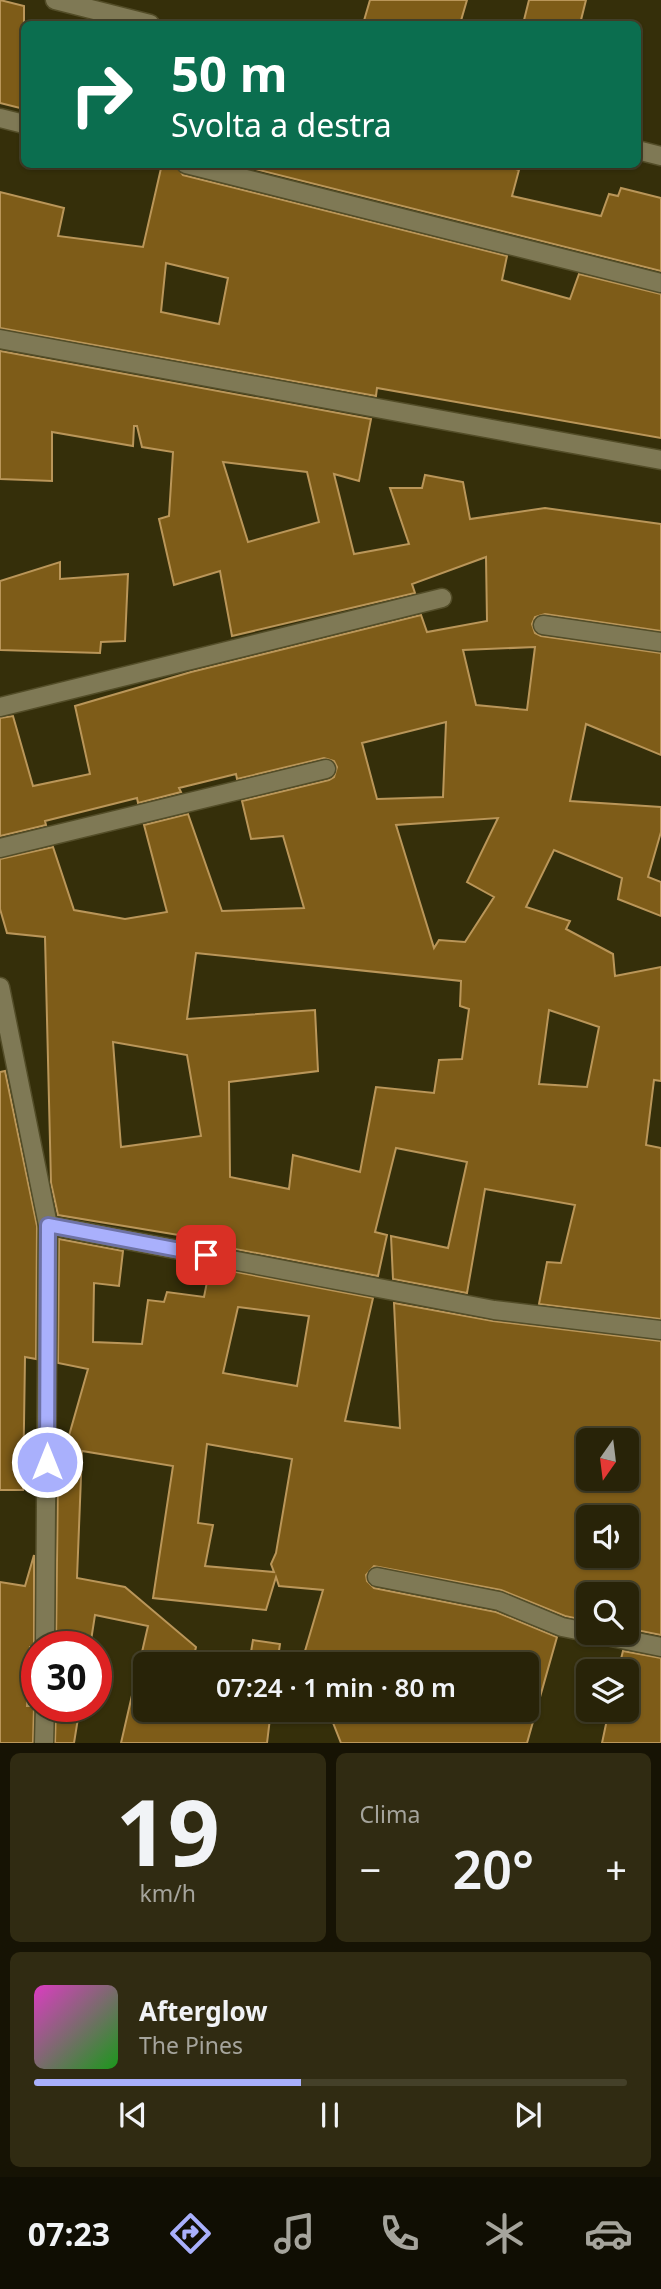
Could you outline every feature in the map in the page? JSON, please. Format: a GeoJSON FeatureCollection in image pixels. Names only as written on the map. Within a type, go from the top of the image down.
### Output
{"type":"FeatureCollection","features":[{"type":"Feature","properties":{"kind":"street"},"geometry":{"type":"LineString","coordinates":[[55,0],[138,21]]}},
{"type":"Feature","properties":{"kind":"street"},"geometry":{"type":"LineString","coordinates":[[0,118],[21,123]]}},
{"type":"Feature","properties":{"kind":"street"},"geometry":{"type":"LineString","coordinates":[[641,151],[661,156]]}},
{"type":"Feature","properties":{"kind":"street"},"geometry":{"type":"LineString","coordinates":[[202,168],[661,283]]}},
{"type":"Feature","properties":{"kind":"street"},"geometry":{"type":"LineString","coordinates":[[0,340],[661,460]]}},
{"type":"Feature","properties":{"kind":"street"},"geometry":{"type":"LineString","coordinates":[[0,707],[442,598]]}},
{"type":"Feature","properties":{"kind":"street"},"geometry":{"type":"LineString","coordinates":[[543,625],[661,642]]}},
{"type":"Feature","properties":{"kind":"street"},"geometry":{"type":"LineString","coordinates":[[0,848],[326,769]]}},
{"type":"Feature","properties":{"kind":"street"},"geometry":{"type":"LineString","coordinates":[[0,986],[48,1225],[45,1631]]}},
{"type":"Feature","properties":{"kind":"street"},"geometry":{"type":"LineString","coordinates":[[48,1225],[494,1310],[661,1331]]}},
{"type":"Feature","properties":{"kind":"street"},"geometry":{"type":"LineString","coordinates":[[377,1577],[499,1601],[562,1626],[661,1647]]}},
{"type":"Feature","properties":{"kind":"street"},"geometry":{"type":"LineString","coordinates":[[44,1743],[45,1722]]}},
{"type":"Feature","properties":{"kind":"building"},"geometry":{"type":"Polygon","coordinates":[[[0,0],[24,6],[24,21],[21,21],[21,108],[0,103],[0,0]]]}},
{"type":"Feature","properties":{"kind":"building"},"geometry":{"type":"Polygon","coordinates":[[[370,0],[467,0],[461,21],[364,21],[370,0]]]}},
{"type":"Feature","properties":{"kind":"building"},"geometry":{"type":"Polygon","coordinates":[[[529,0],[586,0],[581,21],[524,21],[529,0]]]}},
{"type":"Feature","properties":{"kind":"building"},"geometry":{"type":"Polygon","coordinates":[[[161,168],[178,168],[183,175],[507,256],[502,280],[570,299],[579,274],[661,294],[661,438],[377,388],[376,396],[0,328],[0,192],[64,208],[58,236],[143,247],[161,168]],[[166,263],[161,312],[219,324],[228,278],[166,263]]]}},
{"type":"Feature","properties":{"kind":"building"},"geometry":{"type":"Polygon","coordinates":[[[251,168],[512,168],[519,170],[512,196],[601,216],[609,194],[618,196],[621,188],[661,198],[661,271],[251,168]]]}},
{"type":"Feature","properties":{"kind":"building"},"geometry":{"type":"Polygon","coordinates":[[[0,351],[371,419],[359,481],[334,474],[354,554],[409,544],[390,488],[422,488],[425,475],[463,482],[470,519],[545,508],[661,524],[661,631],[545,614],[535,617],[532,624],[535,633],[541,636],[661,653],[661,755],[586,724],[570,801],[661,807],[661,832],[648,877],[661,882],[661,916],[618,899],[622,878],[554,850],[526,907],[570,921],[566,929],[613,954],[615,976],[661,967],[661,1081],[654,1080],[646,1145],[661,1148],[661,1319],[539,1304],[547,1262],[561,1263],[575,1205],[485,1189],[467,1293],[393,1279],[391,1236],[448,1248],[467,1162],[396,1148],[375,1232],[387,1235],[378,1276],[214,1245],[215,1241],[58,1215],[51,1183],[45,937],[7,933],[0,909],[0,859],[53,847],[74,910],[125,919],[167,912],[144,825],[188,814],[222,911],[304,908],[283,836],[251,839],[242,801],[329,780],[334,777],[337,767],[334,761],[324,758],[237,779],[236,774],[179,788],[181,792],[138,803],[137,798],[45,821],[46,825],[0,836],[0,718],[13,716],[33,786],[90,774],[75,706],[191,672],[421,615],[427,632],[487,621],[486,557],[412,584],[415,593],[232,636],[220,571],[174,585],[159,519],[169,516],[173,452],[142,447],[137,426],[134,426],[133,446],[52,432],[52,481],[0,479],[0,351]],[[223,462],[248,542],[319,522],[307,472],[223,462]],[[535,647],[463,650],[476,705],[527,710],[535,647]],[[446,722],[362,743],[377,799],[443,797],[446,722]],[[498,818],[396,825],[434,948],[439,940],[465,942],[494,897],[467,882],[498,818]],[[196,953],[187,1019],[315,1010],[318,1071],[229,1082],[230,1177],[289,1189],[293,1155],[360,1172],[376,1087],[434,1093],[439,1060],[462,1059],[469,1009],[460,1006],[461,981],[196,953]],[[549,1010],[539,1084],[587,1087],[599,1027],[549,1010]],[[113,1042],[121,1147],[201,1136],[187,1055],[113,1042]]]}},
{"type":"Feature","properties":{"kind":"building"},"geometry":{"type":"Polygon","coordinates":[[[60,562],[60,579],[128,574],[125,641],[101,642],[100,653],[0,650],[0,581],[60,562]]]}},
{"type":"Feature","properties":{"kind":"building"},"geometry":{"type":"Polygon","coordinates":[[[5,1071],[37,1226],[36,1359],[25,1357],[23,1490],[0,1490],[0,1072],[5,1071]]]}},
{"type":"Feature","properties":{"kind":"building"},"geometry":{"type":"Polygon","coordinates":[[[59,1239],[123,1251],[119,1286],[94,1283],[93,1342],[142,1344],[148,1300],[164,1302],[167,1292],[204,1297],[210,1267],[373,1298],[345,1421],[400,1428],[394,1303],[493,1321],[661,1341],[661,1635],[639,1631],[639,1582],[576,1582],[576,1618],[501,1590],[374,1566],[366,1575],[367,1581],[374,1588],[496,1612],[557,1637],[539,1701],[539,1652],[305,1652],[323,1590],[279,1586],[276,1577],[266,1610],[153,1598],[173,1466],[82,1451],[77,1578],[125,1587],[196,1647],[195,1652],[142,1652],[148,1626],[95,1615],[92,1631],[56,1631],[58,1474],[88,1369],[58,1363],[59,1239]],[[238,1307],[223,1373],[297,1386],[309,1316],[238,1307]],[[207,1444],[198,1523],[213,1525],[205,1566],[274,1572],[271,1564],[276,1553],[292,1459],[207,1444]]]}},
{"type":"Feature","properties":{"kind":"building"},"geometry":{"type":"Polygon","coordinates":[[[34,1555],[34,1631],[21,1631],[21,1722],[34,1722],[33,1743],[0,1743],[0,1582],[25,1586],[34,1555]]]}},
{"type":"Feature","properties":{"kind":"building"},"geometry":{"type":"Polygon","coordinates":[[[253,1640],[280,1644],[279,1652],[251,1652],[253,1640]]]}},
{"type":"Feature","properties":{"kind":"building"},"geometry":{"type":"Polygon","coordinates":[[[623,1651],[661,1658],[661,1743],[602,1743],[606,1722],[639,1722],[639,1659],[621,1659],[623,1651]]]}},
{"type":"Feature","properties":{"kind":"building"},"geometry":{"type":"Polygon","coordinates":[[[133,1691],[133,1722],[270,1722],[267,1743],[121,1743],[133,1691]]]}},
{"type":"Feature","properties":{"kind":"building"},"geometry":{"type":"Polygon","coordinates":[[[56,1722],[77,1722],[74,1743],[55,1743],[56,1722]]]}},
{"type":"Feature","properties":{"kind":"building"},"geometry":{"type":"Polygon","coordinates":[[[333,1722],[533,1722],[527,1743],[341,1743],[333,1722]]]}},
{"type":"Feature","properties":{"kind":"route"},"geometry":{"type":"LineString","coordinates":[[47,1462],[48,1225],[206,1255]]}}]}
